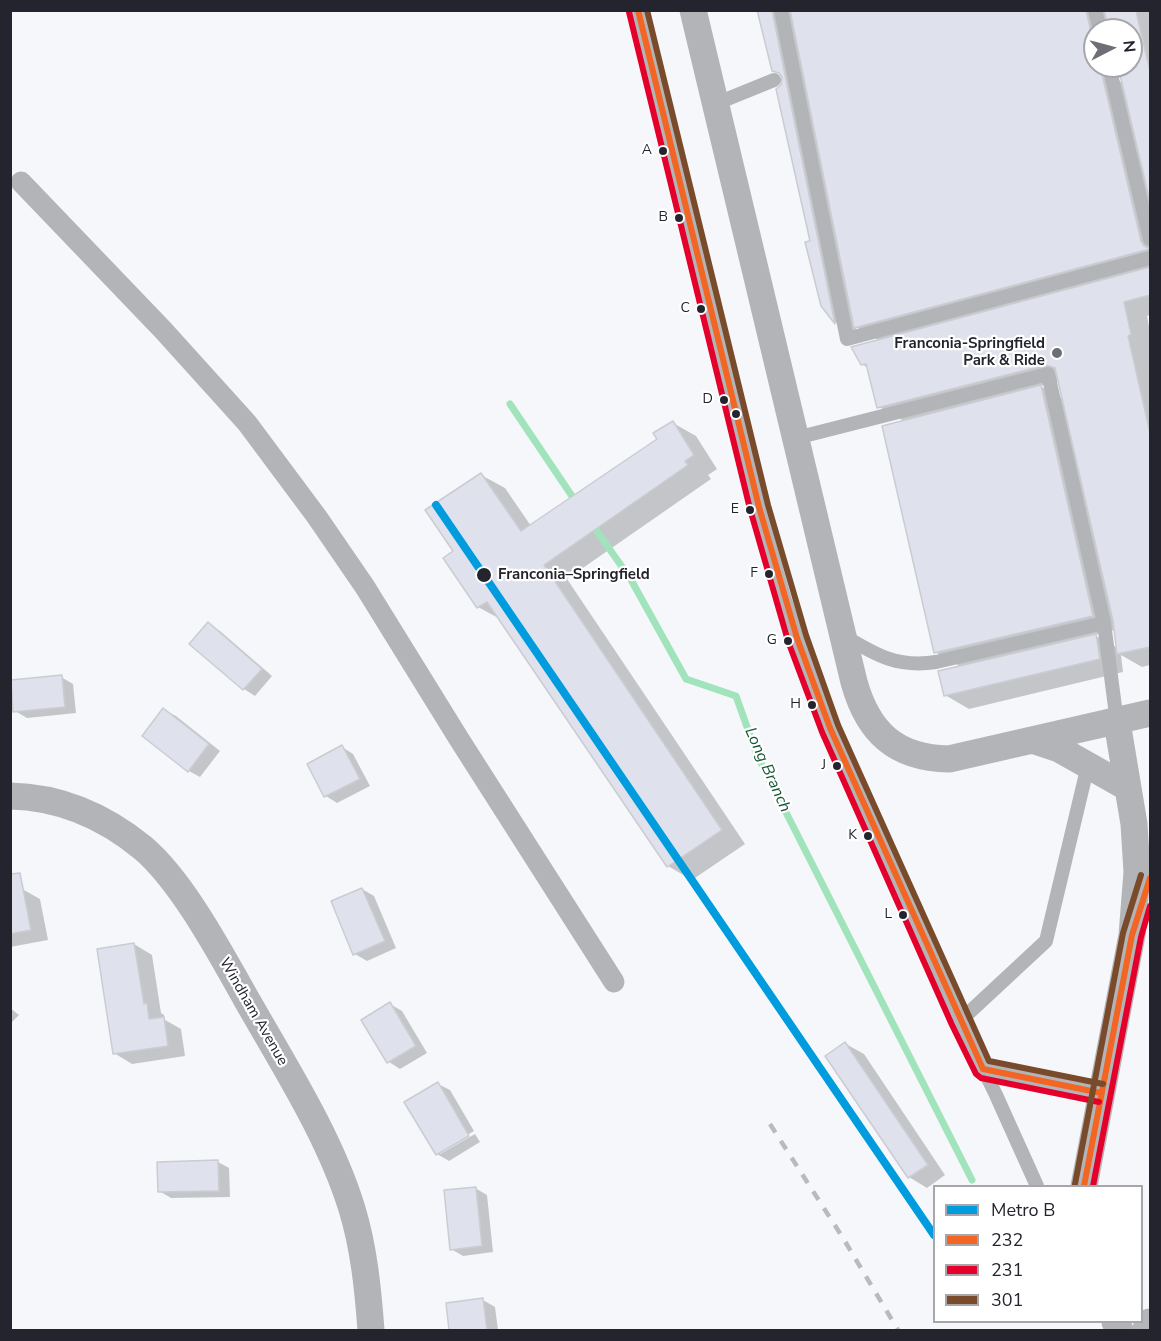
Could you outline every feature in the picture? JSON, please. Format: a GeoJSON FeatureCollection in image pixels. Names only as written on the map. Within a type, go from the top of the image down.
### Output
{"type":"FeatureCollection","features":[{"type":"Feature","properties":{"kind":"main road"},"geometry":{"type":"LineString","coordinates":[[1149,1330],[1150,1325]]}},
{"type":"Feature","properties":{"kind":"street"},"geometry":{"type":"LineString","coordinates":[[693,10],[857,691],[864,712],[872,724],[893,744],[922,756],[949,759],[1150,713]]}},
{"type":"Feature","properties":{"kind":"street"},"geometry":{"type":"LineString","coordinates":[[16,178],[163,330],[247,423],[275,464],[317,517],[365,587],[614,982]]}},
{"type":"Feature","properties":{"kind":"street"},"geometry":{"type":"LineString","coordinates":[[1117,722],[1137,851],[1132,935]]}},
{"type":"Feature","properties":{"kind":"street"},"geometry":{"type":"LineString","coordinates":[[1035,741],[1059,749],[1128,788]]}},
{"type":"Feature","properties":{"kind":"street","name":"Windham Avenue"},"geometry":{"type":"LineString","coordinates":[[10,796],[60,802],[85,810],[113,825],[145,849],[162,867],[192,909],[286,1068],[344,1184],[359,1236],[367,1284],[371,1330]]}},
{"type":"Feature","properties":{"kind":"street"},"geometry":{"type":"LineString","coordinates":[[1084,1185],[1132,935],[1150,878]]}},
{"type":"Feature","properties":{"kind":"lane"},"geometry":{"type":"LineString","coordinates":[[638,10],[759,507],[794,628],[830,728],[960,1021],[1037,1185]]}},
{"type":"Feature","properties":{"kind":"lane"},"geometry":{"type":"LineString","coordinates":[[781,10],[847,339],[1150,258]]}},
{"type":"Feature","properties":{"kind":"lane"},"geometry":{"type":"LineString","coordinates":[[1111,78],[1150,239]]}},
{"type":"Feature","properties":{"kind":"lane"},"geometry":{"type":"LineString","coordinates":[[716,104],[774,80]]}},
{"type":"Feature","properties":{"kind":"lane"},"geometry":{"type":"LineString","coordinates":[[796,438],[1048,374],[1104,623],[1117,722]]}},
{"type":"Feature","properties":{"kind":"lane"},"geometry":{"type":"LineString","coordinates":[[844,636],[871,652],[896,662],[915,664],[936,662],[1104,623]]}},
{"type":"Feature","properties":{"kind":"lane"},"geometry":{"type":"LineString","coordinates":[[960,1021],[1046,941],[1088,765]]}},
{"type":"Feature","properties":{"kind":"lane"},"geometry":{"type":"LineString","coordinates":[[983,1069],[1101,1093]]}},
{"type":"Feature","properties":{"kind":"building"},"geometry":{"type":"Polygon","coordinates":[[[757,10],[772,10],[835,324],[821,306],[805,242],[810,241],[776,89],[781,85],[782,77],[779,73],[772,71],[757,10]]]}},
{"type":"Feature","properties":{"kind":"building"},"geometry":{"type":"Polygon","coordinates":[[[790,10],[1086,10],[1088,18],[1083,18],[1083,78],[1103,78],[1141,241],[1150,249],[854,328],[790,10]]]}},
{"type":"Feature","properties":{"kind":"building"},"geometry":{"type":"Polygon","coordinates":[[[1104,10],[1136,10],[1138,18],[1106,18],[1104,10]]]}},
{"type":"Feature","properties":{"kind":"building"},"geometry":{"type":"Polygon","coordinates":[[[1143,40],[1150,71],[1150,202],[1121,78],[1143,78],[1143,40]]]}},
{"type":"Feature","properties":{"kind":"building"},"geometry":{"type":"Polygon","coordinates":[[[1150,267],[1150,295],[1124,302],[1131,334],[1128,336],[1150,433],[1150,647],[1117,654],[1113,621],[1055,368],[1046,365],[877,408],[866,364],[861,365],[851,347],[1150,267]]]}},
{"type":"Feature","properties":{"kind":"building"},"geometry":{"type":"Polygon","coordinates":[[[1041,385],[1093,616],[934,653],[882,426],[1041,385]]]}},
{"type":"Feature","properties":{"kind":"building"},"geometry":{"type":"Polygon","coordinates":[[[673,421],[694,455],[685,461],[688,465],[544,565],[722,830],[667,867],[487,602],[477,608],[443,558],[453,551],[425,510],[481,473],[521,531],[657,439],[653,433],[673,421]]]}},
{"type":"Feature","properties":{"kind":"building"},"geometry":{"type":"Polygon","coordinates":[[[208,622],[262,669],[243,690],[189,644],[208,622]]]}},
{"type":"Feature","properties":{"kind":"building"},"geometry":{"type":"Polygon","coordinates":[[[1096,634],[1100,659],[944,696],[938,671],[1096,634]]]}},
{"type":"Feature","properties":{"kind":"building"},"geometry":{"type":"Polygon","coordinates":[[[62,675],[65,707],[13,712],[11,680],[62,675]]]}},
{"type":"Feature","properties":{"kind":"building"},"geometry":{"type":"Polygon","coordinates":[[[163,708],[209,744],[188,772],[142,736],[163,708]]]}},
{"type":"Feature","properties":{"kind":"building"},"geometry":{"type":"Polygon","coordinates":[[[342,745],[360,779],[324,797],[307,764],[342,745]]]}},
{"type":"Feature","properties":{"kind":"building"},"geometry":{"type":"Polygon","coordinates":[[[20,873],[31,930],[10,934],[10,874],[20,873]]]}},
{"type":"Feature","properties":{"kind":"building"},"geometry":{"type":"Polygon","coordinates":[[[362,888],[385,941],[353,955],[331,901],[362,888]]]}},
{"type":"Feature","properties":{"kind":"building"},"geometry":{"type":"Polygon","coordinates":[[[134,943],[144,1004],[147,1003],[149,1019],[164,1017],[168,1046],[113,1054],[97,949],[134,943]]]}},
{"type":"Feature","properties":{"kind":"building"},"geometry":{"type":"Polygon","coordinates":[[[390,1002],[416,1046],[387,1063],[361,1020],[390,1002]]]}},
{"type":"Feature","properties":{"kind":"building"},"geometry":{"type":"Polygon","coordinates":[[[845,1042],[928,1165],[908,1178],[825,1056],[845,1042]]]}},
{"type":"Feature","properties":{"kind":"building"},"geometry":{"type":"Polygon","coordinates":[[[438,1082],[469,1136],[436,1155],[404,1102],[438,1082]]]}},
{"type":"Feature","properties":{"kind":"building"},"geometry":{"type":"Polygon","coordinates":[[[218,1160],[219,1191],[158,1192],[157,1162],[218,1160]]]}},
{"type":"Feature","properties":{"kind":"building"},"geometry":{"type":"Polygon","coordinates":[[[476,1187],[482,1246],[450,1250],[444,1190],[476,1187]]]}},
{"type":"Feature","properties":{"kind":"building"},"geometry":{"type":"Polygon","coordinates":[[[483,1298],[487,1330],[449,1330],[446,1303],[483,1298]]]}},
{"type":"Feature","properties":{"kind":"waterway","name":"Long Branch"},"geometry":{"type":"LineString","coordinates":[[510,404],[576,502]]}},
{"type":"Feature","properties":{"kind":"waterway","name":"Long Branch"},"geometry":{"type":"LineString","coordinates":[[591,523],[630,578],[686,679],[736,696],[757,755],[972,1180]]}},
{"type":"Feature","properties":{"kind":"railway"},"geometry":{"type":"LineString","coordinates":[[770,1124],[843,1238],[898,1330]]}},
{"type":"Feature","properties":{"kind":"metro line","name":"B"},"geometry":{"type":"LineString","coordinates":[[436,505],[933,1234]]}},
{"type":"Feature","properties":{"kind":"transit line","name":"232"},"geometry":{"type":"LineString","coordinates":[[638,10],[759,507],[797,638],[830,728],[983,1069],[1101,1093]]}},
{"type":"Feature","properties":{"kind":"transit line","name":"301"},"geometry":{"type":"LineString","coordinates":[[647,10],[768,505],[806,635],[838,725],[989,1061],[1103,1084]]}},
{"type":"Feature","properties":{"kind":"transit line","name":"231"},"geometry":{"type":"LineString","coordinates":[[629,12],[750,509],[788,641],[822,732],[976,1074],[981,1078],[1099,1102]]}},
{"type":"Feature","properties":{"kind":"transit line","name":"301"},"geometry":{"type":"LineString","coordinates":[[1075,1184],[1123,933],[1141,875]]}},
{"type":"Feature","properties":{"kind":"transit line","name":"232"},"geometry":{"type":"LineString","coordinates":[[1084,1185],[1132,935],[1150,878]]}},
{"type":"Feature","properties":{"kind":"transit line","name":"231"},"geometry":{"type":"LineString","coordinates":[[1093,1185],[1141,937],[1150,906]]}},
{"type":"Feature","properties":{"kind":"place","name":"A"},"geometry":{"type":"Point","coordinates":[663,151]}},
{"type":"Feature","properties":{"kind":"place","name":"B"},"geometry":{"type":"Point","coordinates":[679,218]}},
{"type":"Feature","properties":{"kind":"place","name":"C"},"geometry":{"type":"Point","coordinates":[701,309]}},
{"type":"Feature","properties":{"kind":"place","name":"Franconia-Springfield Park & Ride"},"geometry":{"type":"Point","coordinates":[1057,353]}},
{"type":"Feature","properties":{"kind":"place","name":"D"},"geometry":{"type":"Point","coordinates":[724,400]}},
{"type":"Feature","properties":{"kind":"place","name":"E"},"geometry":{"type":"Point","coordinates":[750,510]}},
{"type":"Feature","properties":{"kind":"place","name":"F"},"geometry":{"type":"Point","coordinates":[769,574]}},
{"type":"Feature","properties":{"kind":"place","name":"Franconia–Springfield"},"geometry":{"type":"Point","coordinates":[484,575]}},
{"type":"Feature","properties":{"kind":"place","name":"G"},"geometry":{"type":"Point","coordinates":[788,641]}},
{"type":"Feature","properties":{"kind":"place","name":"H"},"geometry":{"type":"Point","coordinates":[812,705]}},
{"type":"Feature","properties":{"kind":"place","name":"J"},"geometry":{"type":"Point","coordinates":[837,766]}},
{"type":"Feature","properties":{"kind":"place","name":"K"},"geometry":{"type":"Point","coordinates":[868,836]}},
{"type":"Feature","properties":{"kind":"place","name":"L"},"geometry":{"type":"Point","coordinates":[903,915]}}]}
